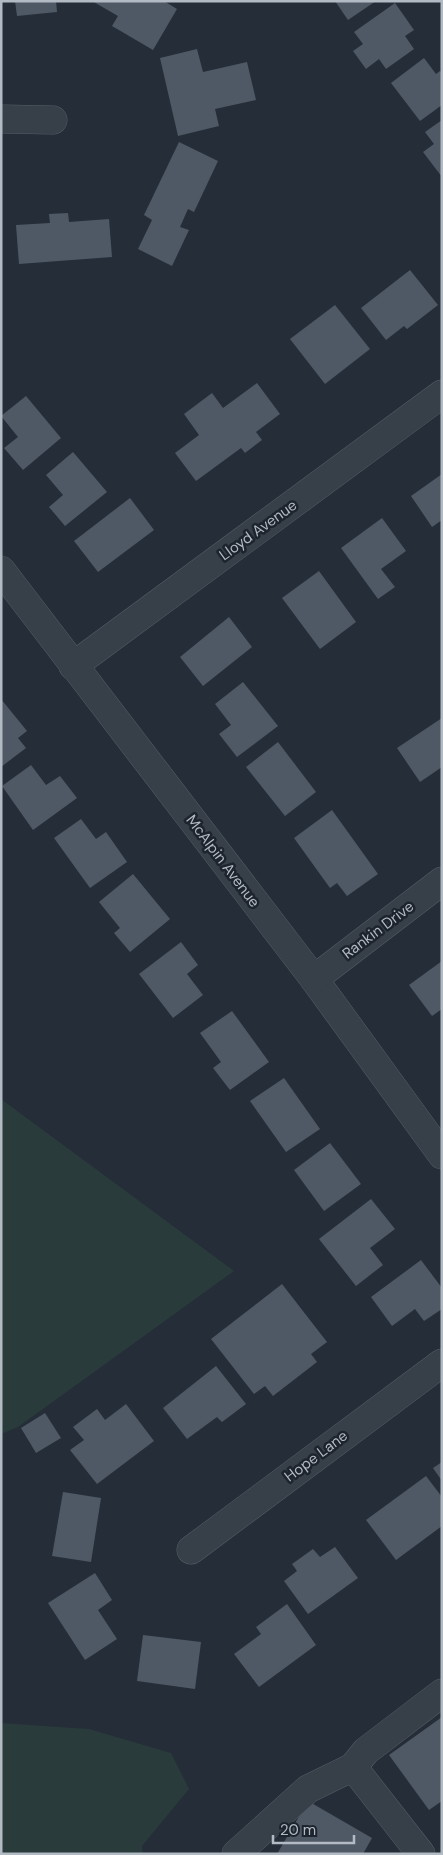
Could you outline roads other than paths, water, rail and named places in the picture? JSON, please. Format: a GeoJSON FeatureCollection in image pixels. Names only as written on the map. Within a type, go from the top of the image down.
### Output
{"type":"FeatureCollection","features":[{"type":"Feature","properties":{"kind":"street"},"geometry":{"type":"LineString","coordinates":[[1,119],[53,120]]}},
{"type":"Feature","properties":{"kind":"street","name":"Lloyd Avenue"},"geometry":{"type":"LineString","coordinates":[[74,666],[442,394]]}},
{"type":"Feature","properties":{"kind":"street","name":"McAlpin Avenue"},"geometry":{"type":"LineString","coordinates":[[1,570],[314,979],[442,1155]]}},
{"type":"Feature","properties":{"kind":"street","name":"Rankin Drive"},"geometry":{"type":"LineString","coordinates":[[314,979],[442,882]]}},
{"type":"Feature","properties":{"kind":"street","name":"Hope Lane"},"geometry":{"type":"LineString","coordinates":[[191,1550],[442,1363]]}},
{"type":"Feature","properties":{"kind":"street"},"geometry":{"type":"LineString","coordinates":[[236,1854],[238,1849],[308,1789],[353,1767],[366,1751],[442,1693]]}},
{"type":"Feature","properties":{"kind":"street"},"geometry":{"type":"LineString","coordinates":[[353,1767],[420,1854]]}}]}
